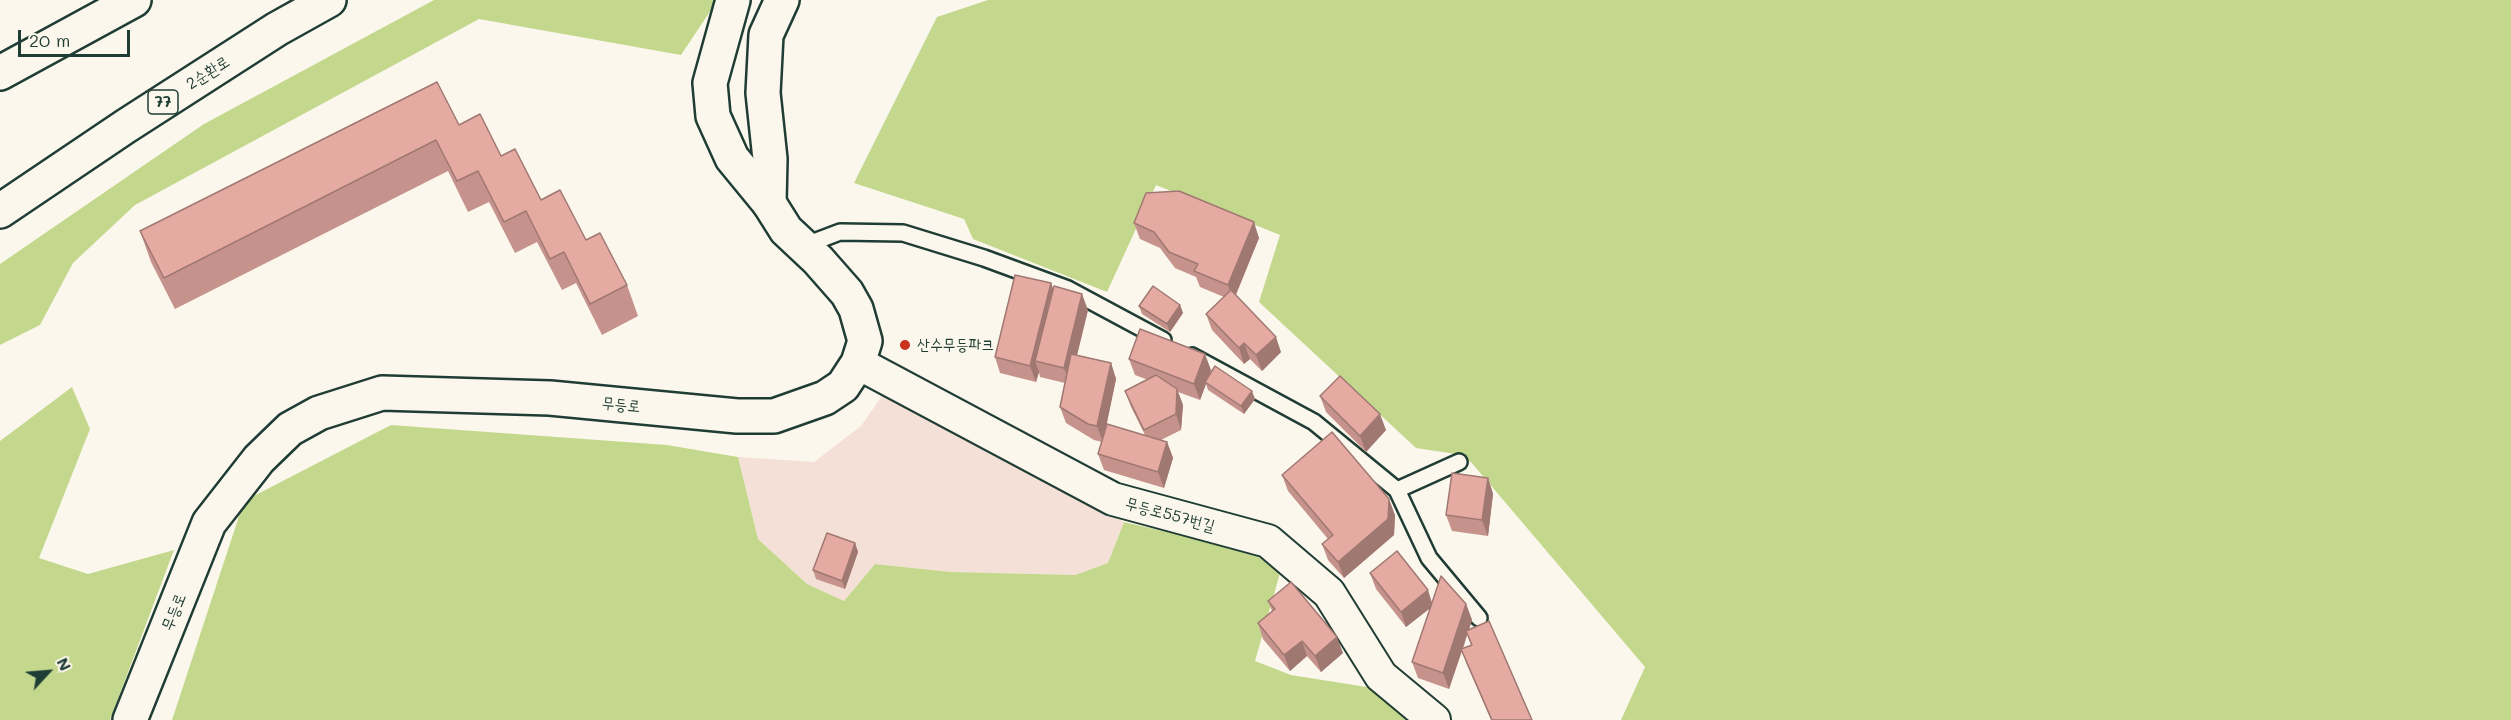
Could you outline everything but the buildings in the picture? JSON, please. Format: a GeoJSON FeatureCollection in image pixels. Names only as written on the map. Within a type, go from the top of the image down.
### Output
{"type":"FeatureCollection","features":[{"type":"Feature","properties":{"kind":"main road"},"geometry":{"type":"LineString","coordinates":[[0,73],[134,0]]}},
{"type":"Feature","properties":{"kind":"main road","name":"2순환로"},"geometry":{"type":"LineString","coordinates":[[0,211],[126,126],[277,29],[329,0]]}},
{"type":"Feature","properties":{"kind":"main road","name":"무등로"},"geometry":{"type":"LineString","coordinates":[[130,720],[209,523],[259,459],[290,429],[319,413],[382,393],[550,398],[737,416],[774,416],[825,398],[843,386],[858,363],[865,341],[856,309],[847,293],[786,230],[769,203],[732,158],[712,116],[710,83],[733,0]]}},
{"type":"Feature","properties":{"kind":"main road"},"geometry":{"type":"LineString","coordinates":[[769,203],[770,159],[763,93],[766,35],[782,0]]}},
{"type":"Feature","properties":{"kind":"street","name":"무등로557번길"},"geometry":{"type":"LineString","coordinates":[[858,363],[1113,499],[1268,541],[1329,593],[1381,676],[1434,720]]}},
{"type":"Feature","properties":{"kind":"lane"},"geometry":{"type":"LineString","coordinates":[[803,246],[840,232],[903,233],[984,258],[1068,289],[1314,422],[1397,490],[1429,558],[1479,618]]}},
{"type":"Feature","properties":{"kind":"lane"},"geometry":{"type":"LineString","coordinates":[[1397,490],[1459,462]]}},
{"type":"Feature","properties":{"kind":"shaded area"},"geometry":{"type":"Polygon","coordinates":[[[884,393],[1124,522],[1108,563],[1075,575],[951,572],[875,564],[844,601],[807,584],[758,539],[738,457],[814,462],[861,426],[884,393]]]}},
{"type":"Feature","properties":{"kind":"green space"},"geometry":{"type":"Polygon","coordinates":[[[434,0],[714,0],[713,7],[681,55],[479,19],[135,205],[73,263],[40,325],[0,345],[0,264],[204,124],[434,0]]]}},
{"type":"Feature","properties":{"kind":"green space"},"geometry":{"type":"Polygon","coordinates":[[[988,0],[2511,0],[2511,720],[1621,720],[1645,667],[1471,462],[1456,454],[1416,448],[1259,302],[1280,235],[1156,185],[1107,292],[973,239],[964,219],[854,183],[937,17],[988,0]]]}},
{"type":"Feature","properties":{"kind":"green space"},"geometry":{"type":"Polygon","coordinates":[[[72,387],[90,429],[39,558],[88,574],[174,550],[110,720],[0,720],[0,441],[72,387]]]}},
{"type":"Feature","properties":{"kind":"green space"},"geometry":{"type":"Polygon","coordinates":[[[391,425],[667,445],[738,457],[758,539],[807,584],[844,601],[875,564],[951,572],[1075,575],[1108,563],[1124,522],[1252,552],[1280,573],[1255,661],[1291,675],[1379,689],[1415,720],[172,720],[244,501],[391,425]]]}},
{"type":"Feature","properties":{"kind":"place","name":"산수무등파크"},"geometry":{"type":"Point","coordinates":[905,345]}}]}
